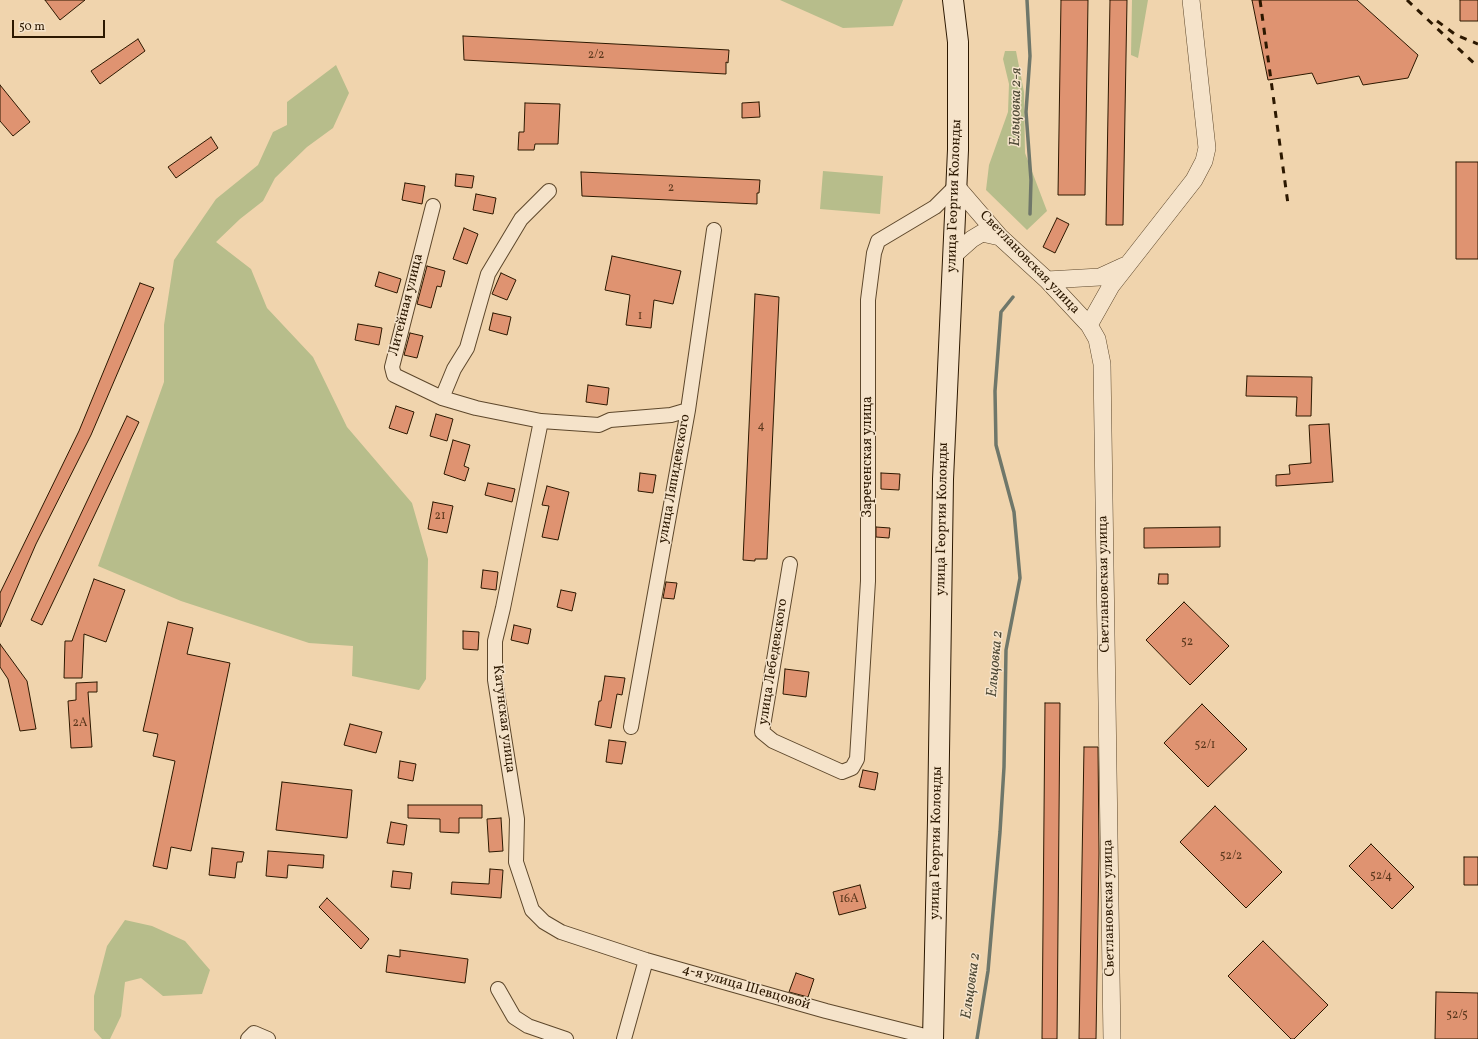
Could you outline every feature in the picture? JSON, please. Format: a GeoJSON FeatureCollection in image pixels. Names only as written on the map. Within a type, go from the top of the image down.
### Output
{"type":"FeatureCollection","features":[{"type":"Feature","properties":{"kind":"main road","name":"улица Георгия Колонды"},"geometry":{"type":"LineString","coordinates":[[933,1039],[943,479],[956,186],[958,42],[953,0]]}},
{"type":"Feature","properties":{"kind":"street"},"geometry":{"type":"LineString","coordinates":[[1089,325],[1111,286],[1194,180],[1204,161],[1207,148],[1191,0]]}},
{"type":"Feature","properties":{"kind":"street","name":"Светлановская улица"},"geometry":{"type":"LineString","coordinates":[[956,186],[1000,237],[1047,280],[1089,325],[1097,339],[1102,364],[1112,1039]]}},
{"type":"Feature","properties":{"kind":"street","name":"Зареченская улица"},"geometry":{"type":"LineString","coordinates":[[852,768],[857,759],[868,580],[868,300],[874,253],[878,241],[935,207],[956,186]]}},
{"type":"Feature","properties":{"kind":"street"},"geometry":{"type":"LineString","coordinates":[[549,191],[521,219],[488,274],[467,348],[454,369],[442,398],[476,408],[540,421],[599,425],[610,420],[671,415],[688,410]]}},
{"type":"Feature","properties":{"kind":"street","name":"Литейная улица"},"geometry":{"type":"LineString","coordinates":[[433,206],[392,367],[394,375],[442,398]]}},
{"type":"Feature","properties":{"kind":"street","name":"улица Ляпидевского"},"geometry":{"type":"LineString","coordinates":[[631,727],[688,410],[714,230]]}},
{"type":"Feature","properties":{"kind":"street"},"geometry":{"type":"LineString","coordinates":[[954,255],[972,239],[982,233],[1000,237]]}},
{"type":"Feature","properties":{"kind":"street"},"geometry":{"type":"LineString","coordinates":[[1047,280],[1100,277],[1128,263]]}},
{"type":"Feature","properties":{"kind":"street","name":"Катунская улица"},"geometry":{"type":"LineString","coordinates":[[540,421],[503,608],[495,641],[495,680],[517,819],[516,862],[532,910],[544,922],[561,932]]}},
{"type":"Feature","properties":{"kind":"street","name":"улица Лебедевского"},"geometry":{"type":"LineString","coordinates":[[790,564],[762,732],[773,741],[842,772],[852,768]]}},
{"type":"Feature","properties":{"kind":"street","name":"4-я улица Шевцовой"},"geometry":{"type":"LineString","coordinates":[[561,932],[646,960],[826,1011],[933,1039]]}},
{"type":"Feature","properties":{"kind":"street"},"geometry":{"type":"LineString","coordinates":[[624,1039],[646,960]]}},
{"type":"Feature","properties":{"kind":"street"},"geometry":{"type":"LineString","coordinates":[[498,989],[514,1017],[528,1026],[566,1039]]}},
{"type":"Feature","properties":{"kind":"street"},"geometry":{"type":"LineString","coordinates":[[251,1036],[268,1039]]}},
{"type":"Feature","properties":{"kind":"green space"},"geometry":{"type":"Polygon","coordinates":[[[780,0],[903,0],[893,26],[843,28],[780,0]]]}},
{"type":"Feature","properties":{"kind":"green space"},"geometry":{"type":"Polygon","coordinates":[[[1132,0],[1148,0],[1138,58],[1131,55],[1132,0]]]}},
{"type":"Feature","properties":{"kind":"green space"},"geometry":{"type":"Polygon","coordinates":[[[1005,51],[1016,51],[1024,92],[1025,153],[1047,211],[1027,230],[986,190],[989,165],[1008,112],[1009,84],[1003,59],[1005,51]]]}},
{"type":"Feature","properties":{"kind":"green space"},"geometry":{"type":"Polygon","coordinates":[[[336,65],[349,93],[333,128],[307,147],[275,178],[263,201],[240,219],[216,242],[251,269],[267,308],[313,357],[347,427],[412,503],[428,559],[426,679],[419,690],[352,676],[353,646],[309,643],[181,601],[98,566],[164,382],[164,325],[174,260],[216,199],[258,165],[273,132],[287,125],[287,102],[336,65]]]}},
{"type":"Feature","properties":{"kind":"green space"},"geometry":{"type":"Polygon","coordinates":[[[823,171],[883,176],[880,214],[820,209],[823,171]]]}},
{"type":"Feature","properties":{"kind":"green space"},"geometry":{"type":"Polygon","coordinates":[[[125,920],[152,926],[185,941],[210,970],[202,994],[163,996],[141,978],[125,982],[121,1016],[110,1039],[102,1039],[94,1030],[94,996],[107,946],[125,920]]]}},
{"type":"Feature","properties":{"kind":"building"},"geometry":{"type":"Polygon","coordinates":[[[45,0],[85,0],[60,20],[45,0]]]}},
{"type":"Feature","properties":{"kind":"building"},"geometry":{"type":"Polygon","coordinates":[[[1061,0],[1088,0],[1085,195],[1058,195],[1061,0]]]}},
{"type":"Feature","properties":{"kind":"building"},"geometry":{"type":"Polygon","coordinates":[[[1110,0],[1127,0],[1123,225],[1106,225],[1110,0]]]}},
{"type":"Feature","properties":{"kind":"building"},"geometry":{"type":"Polygon","coordinates":[[[1252,0],[1357,0],[1418,55],[1408,78],[1363,85],[1359,76],[1317,84],[1312,73],[1268,80],[1252,0]]]}},
{"type":"Feature","properties":{"kind":"building"},"geometry":{"type":"Polygon","coordinates":[[[1460,0],[1478,0],[1478,21],[1460,21],[1460,0]]]}},
{"type":"Feature","properties":{"kind":"building"},"geometry":{"type":"Polygon","coordinates":[[[463,36],[729,50],[728,63],[726,62],[726,74],[464,60],[463,36]]]}},
{"type":"Feature","properties":{"kind":"building"},"geometry":{"type":"Polygon","coordinates":[[[138,39],[145,51],[100,84],[91,71],[138,39]]]}},
{"type":"Feature","properties":{"kind":"building"},"geometry":{"type":"Polygon","coordinates":[[[0,85],[30,122],[13,136],[0,121],[0,85]]]}},
{"type":"Feature","properties":{"kind":"building"},"geometry":{"type":"Polygon","coordinates":[[[759,102],[760,117],[742,118],[742,103],[759,102]]]}},
{"type":"Feature","properties":{"kind":"building"},"geometry":{"type":"Polygon","coordinates":[[[525,103],[560,104],[558,144],[535,144],[534,150],[518,150],[519,132],[524,132],[525,103]]]}},
{"type":"Feature","properties":{"kind":"building"},"geometry":{"type":"Polygon","coordinates":[[[211,137],[218,148],[176,178],[168,167],[211,137]]]}},
{"type":"Feature","properties":{"kind":"building"},"geometry":{"type":"Polygon","coordinates":[[[1456,162],[1478,162],[1478,259],[1456,259],[1456,162]]]}},
{"type":"Feature","properties":{"kind":"building"},"geometry":{"type":"Polygon","coordinates":[[[581,172],[760,180],[759,193],[757,193],[757,204],[582,196],[581,172]]]}},
{"type":"Feature","properties":{"kind":"building"},"geometry":{"type":"Polygon","coordinates":[[[456,174],[474,176],[472,188],[455,186],[456,174]]]}},
{"type":"Feature","properties":{"kind":"building"},"geometry":{"type":"Polygon","coordinates":[[[405,183],[425,186],[422,204],[402,200],[405,183]]]}},
{"type":"Feature","properties":{"kind":"building"},"geometry":{"type":"Polygon","coordinates":[[[476,194],[496,198],[493,214],[473,210],[476,194]]]}},
{"type":"Feature","properties":{"kind":"building"},"geometry":{"type":"Polygon","coordinates":[[[1057,218],[1069,224],[1055,253],[1043,247],[1057,218]]]}},
{"type":"Feature","properties":{"kind":"building"},"geometry":{"type":"Polygon","coordinates":[[[464,228],[478,234],[467,264],[453,259],[464,228]]]}},
{"type":"Feature","properties":{"kind":"building"},"geometry":{"type":"Polygon","coordinates":[[[612,256],[681,271],[673,304],[654,300],[651,328],[626,325],[630,295],[605,290],[612,256]]]}},
{"type":"Feature","properties":{"kind":"building"},"geometry":{"type":"Polygon","coordinates":[[[427,266],[445,271],[441,287],[437,286],[431,308],[417,304],[427,266]]]}},
{"type":"Feature","properties":{"kind":"building"},"geometry":{"type":"Polygon","coordinates":[[[379,272],[401,279],[397,293],[375,286],[379,272]]]}},
{"type":"Feature","properties":{"kind":"building"},"geometry":{"type":"Polygon","coordinates":[[[501,273],[516,280],[507,300],[492,294],[501,273]]]}},
{"type":"Feature","properties":{"kind":"building"},"geometry":{"type":"Polygon","coordinates":[[[140,283],[154,288],[91,435],[36,544],[0,627],[0,593],[79,431],[140,283]]]}},
{"type":"Feature","properties":{"kind":"building"},"geometry":{"type":"Polygon","coordinates":[[[755,294],[779,297],[767,559],[755,559],[755,561],[743,560],[755,294]]]}},
{"type":"Feature","properties":{"kind":"building"},"geometry":{"type":"Polygon","coordinates":[[[493,313],[511,317],[507,335],[489,330],[493,313]]]}},
{"type":"Feature","properties":{"kind":"building"},"geometry":{"type":"Polygon","coordinates":[[[358,324],[382,328],[379,345],[355,340],[358,324]]]}},
{"type":"Feature","properties":{"kind":"building"},"geometry":{"type":"Polygon","coordinates":[[[410,333],[423,336],[417,358],[404,355],[410,333]]]}},
{"type":"Feature","properties":{"kind":"building"},"geometry":{"type":"Polygon","coordinates":[[[1247,376],[1312,377],[1311,416],[1296,416],[1297,397],[1246,396],[1247,376]]]}},
{"type":"Feature","properties":{"kind":"building"},"geometry":{"type":"Polygon","coordinates":[[[588,385],[609,388],[607,405],[586,402],[588,385]]]}},
{"type":"Feature","properties":{"kind":"building"},"geometry":{"type":"Polygon","coordinates":[[[396,406],[414,412],[407,434],[389,428],[396,406]]]}},
{"type":"Feature","properties":{"kind":"building"},"geometry":{"type":"Polygon","coordinates":[[[436,414],[453,419],[447,441],[430,436],[436,414]]]}},
{"type":"Feature","properties":{"kind":"building"},"geometry":{"type":"Polygon","coordinates":[[[127,416],[139,422],[42,625],[31,620],[127,416]]]}},
{"type":"Feature","properties":{"kind":"building"},"geometry":{"type":"Polygon","coordinates":[[[1329,424],[1333,482],[1276,486],[1276,475],[1290,474],[1289,465],[1311,463],[1309,425],[1329,424]]]}},
{"type":"Feature","properties":{"kind":"building"},"geometry":{"type":"Polygon","coordinates":[[[453,440],[470,445],[464,466],[469,468],[465,481],[444,474],[453,440]]]}},
{"type":"Feature","properties":{"kind":"building"},"geometry":{"type":"Polygon","coordinates":[[[640,473],[656,475],[653,493],[638,491],[640,473]]]}},
{"type":"Feature","properties":{"kind":"building"},"geometry":{"type":"Polygon","coordinates":[[[881,473],[900,474],[899,490],[881,489],[881,473]]]}},
{"type":"Feature","properties":{"kind":"building"},"geometry":{"type":"Polygon","coordinates":[[[488,483],[515,489],[512,502],[485,495],[488,483]]]}},
{"type":"Feature","properties":{"kind":"building"},"geometry":{"type":"Polygon","coordinates":[[[547,486],[569,492],[558,540],[542,537],[549,506],[542,505],[547,486]]]}},
{"type":"Feature","properties":{"kind":"building"},"geometry":{"type":"Polygon","coordinates":[[[433,502],[453,506],[447,533],[428,529],[433,502]]]}},
{"type":"Feature","properties":{"kind":"building"},"geometry":{"type":"Polygon","coordinates":[[[876,527],[890,528],[889,538],[876,537],[876,527]]]}},
{"type":"Feature","properties":{"kind":"building"},"geometry":{"type":"Polygon","coordinates":[[[1220,527],[1220,547],[1144,548],[1144,528],[1220,527]]]}},
{"type":"Feature","properties":{"kind":"building"},"geometry":{"type":"Polygon","coordinates":[[[483,570],[498,572],[496,590],[481,588],[483,570]]]}},
{"type":"Feature","properties":{"kind":"building"},"geometry":{"type":"Polygon","coordinates":[[[1159,574],[1168,574],[1168,584],[1158,584],[1159,574]]]}},
{"type":"Feature","properties":{"kind":"building"},"geometry":{"type":"Polygon","coordinates":[[[94,579],[125,590],[106,642],[84,634],[82,678],[64,678],[65,641],[72,641],[94,579]]]}},
{"type":"Feature","properties":{"kind":"building"},"geometry":{"type":"Polygon","coordinates":[[[666,582],[677,583],[674,599],[663,598],[666,582]]]}},
{"type":"Feature","properties":{"kind":"building"},"geometry":{"type":"Polygon","coordinates":[[[561,590],[576,593],[572,611],[557,607],[561,590]]]}},
{"type":"Feature","properties":{"kind":"building"},"geometry":{"type":"Polygon","coordinates":[[[1184,602],[1229,646],[1190,685],[1146,640],[1184,602]]]}},
{"type":"Feature","properties":{"kind":"building"},"geometry":{"type":"Polygon","coordinates":[[[168,622],[193,628],[187,654],[230,663],[191,851],[171,847],[167,869],[153,866],[175,761],[153,756],[158,734],[143,731],[168,622]]]}},
{"type":"Feature","properties":{"kind":"building"},"geometry":{"type":"Polygon","coordinates":[[[514,625],[531,629],[528,644],[511,640],[514,625]]]}},
{"type":"Feature","properties":{"kind":"building"},"geometry":{"type":"Polygon","coordinates":[[[463,631],[479,632],[478,650],[463,649],[463,631]]]}},
{"type":"Feature","properties":{"kind":"building"},"geometry":{"type":"Polygon","coordinates":[[[0,644],[27,681],[36,729],[20,731],[8,679],[0,667],[0,644]]]}},
{"type":"Feature","properties":{"kind":"building"},"geometry":{"type":"Polygon","coordinates":[[[785,669],[809,672],[806,697],[783,694],[785,669]]]}},
{"type":"Feature","properties":{"kind":"building"},"geometry":{"type":"Polygon","coordinates":[[[605,676],[625,678],[622,695],[617,694],[611,728],[595,725],[605,676]]]}},
{"type":"Feature","properties":{"kind":"building"},"geometry":{"type":"Polygon","coordinates":[[[97,682],[97,692],[88,692],[92,747],[71,748],[68,701],[76,700],[76,683],[97,682]]]}},
{"type":"Feature","properties":{"kind":"building"},"geometry":{"type":"Polygon","coordinates":[[[1045,703],[1060,703],[1057,1039],[1042,1039],[1045,703]]]}},
{"type":"Feature","properties":{"kind":"building"},"geometry":{"type":"Polygon","coordinates":[[[1202,704],[1247,749],[1208,787],[1164,743],[1202,704]]]}},
{"type":"Feature","properties":{"kind":"building"},"geometry":{"type":"Polygon","coordinates":[[[350,724],[382,732],[376,753],[344,745],[350,724]]]}},
{"type":"Feature","properties":{"kind":"building"},"geometry":{"type":"Polygon","coordinates":[[[609,740],[626,742],[622,764],[606,762],[609,740]]]}},
{"type":"Feature","properties":{"kind":"building"},"geometry":{"type":"Polygon","coordinates":[[[1084,747],[1098,747],[1099,853],[1096,1039],[1079,1039],[1084,747]]]}},
{"type":"Feature","properties":{"kind":"building"},"geometry":{"type":"Polygon","coordinates":[[[400,761],[416,764],[413,781],[398,778],[400,761]]]}},
{"type":"Feature","properties":{"kind":"building"},"geometry":{"type":"Polygon","coordinates":[[[863,770],[878,773],[875,790],[859,787],[863,770]]]}},
{"type":"Feature","properties":{"kind":"building"},"geometry":{"type":"Polygon","coordinates":[[[282,782],[352,790],[347,838],[276,830],[282,782]]]}},
{"type":"Feature","properties":{"kind":"building"},"geometry":{"type":"Polygon","coordinates":[[[408,805],[482,805],[482,818],[459,818],[459,833],[440,832],[440,819],[408,818],[408,805]]]}},
{"type":"Feature","properties":{"kind":"building"},"geometry":{"type":"Polygon","coordinates":[[[1215,806],[1282,872],[1246,908],[1180,842],[1215,806]]]}},
{"type":"Feature","properties":{"kind":"building"},"geometry":{"type":"Polygon","coordinates":[[[501,818],[503,851],[489,852],[487,819],[501,818]]]}},
{"type":"Feature","properties":{"kind":"building"},"geometry":{"type":"Polygon","coordinates":[[[391,822],[407,825],[404,845],[387,843],[391,822]]]}},
{"type":"Feature","properties":{"kind":"building"},"geometry":{"type":"Polygon","coordinates":[[[1371,844],[1414,887],[1392,909],[1349,866],[1371,844]]]}},
{"type":"Feature","properties":{"kind":"building"},"geometry":{"type":"Polygon","coordinates":[[[212,848],[244,852],[242,862],[237,862],[235,878],[209,875],[212,848]]]}},
{"type":"Feature","properties":{"kind":"building"},"geometry":{"type":"Polygon","coordinates":[[[268,851],[324,855],[323,868],[288,865],[287,878],[266,876],[268,851]]]}},
{"type":"Feature","properties":{"kind":"building"},"geometry":{"type":"Polygon","coordinates":[[[1464,857],[1478,857],[1478,885],[1464,885],[1464,857]]]}},
{"type":"Feature","properties":{"kind":"building"},"geometry":{"type":"Polygon","coordinates":[[[490,869],[503,870],[501,898],[451,894],[452,882],[489,884],[490,869]]]}},
{"type":"Feature","properties":{"kind":"building"},"geometry":{"type":"Polygon","coordinates":[[[393,871],[412,873],[410,889],[391,887],[393,871]]]}},
{"type":"Feature","properties":{"kind":"building"},"geometry":{"type":"Polygon","coordinates":[[[860,885],[866,908],[839,915],[833,892],[860,885]]]}},
{"type":"Feature","properties":{"kind":"building"},"geometry":{"type":"Polygon","coordinates":[[[327,898],[369,939],[361,949],[319,907],[327,898]]]}},
{"type":"Feature","properties":{"kind":"building"},"geometry":{"type":"Polygon","coordinates":[[[1263,941],[1328,1005],[1294,1039],[1291,1039],[1228,976],[1263,941]]]}},
{"type":"Feature","properties":{"kind":"building"},"geometry":{"type":"Polygon","coordinates":[[[400,950],[468,959],[465,983],[386,972],[388,955],[400,957],[400,950]]]}},
{"type":"Feature","properties":{"kind":"building"},"geometry":{"type":"Polygon","coordinates":[[[796,973],[814,979],[808,997],[789,992],[796,973]]]}},
{"type":"Feature","properties":{"kind":"building"},"geometry":{"type":"Polygon","coordinates":[[[1436,992],[1478,993],[1478,1039],[1435,1039],[1436,992]]]}},
{"type":"Feature","properties":{"kind":"waterway","name":"Ельцовка 2-я"},"geometry":{"type":"LineString","coordinates":[[1027,0],[1030,56],[1026,112],[1031,180],[1030,214]]}},
{"type":"Feature","properties":{"kind":"waterway","name":"Ельцовка 2"},"geometry":{"type":"LineString","coordinates":[[977,1039],[988,971],[1000,832],[1004,767],[1006,650],[1020,578],[1014,512],[996,445],[995,391],[1001,312],[1013,297]]}},
{"type":"Feature","properties":{"kind":"railway"},"geometry":{"type":"LineString","coordinates":[[1260,0],[1288,204]]}},
{"type":"Feature","properties":{"kind":"railway"},"geometry":{"type":"LineString","coordinates":[[1407,0],[1478,67]]}},
{"type":"Feature","properties":{"kind":"railway"},"geometry":{"type":"LineString","coordinates":[[1437,21],[1456,35],[1478,44]]}}]}
